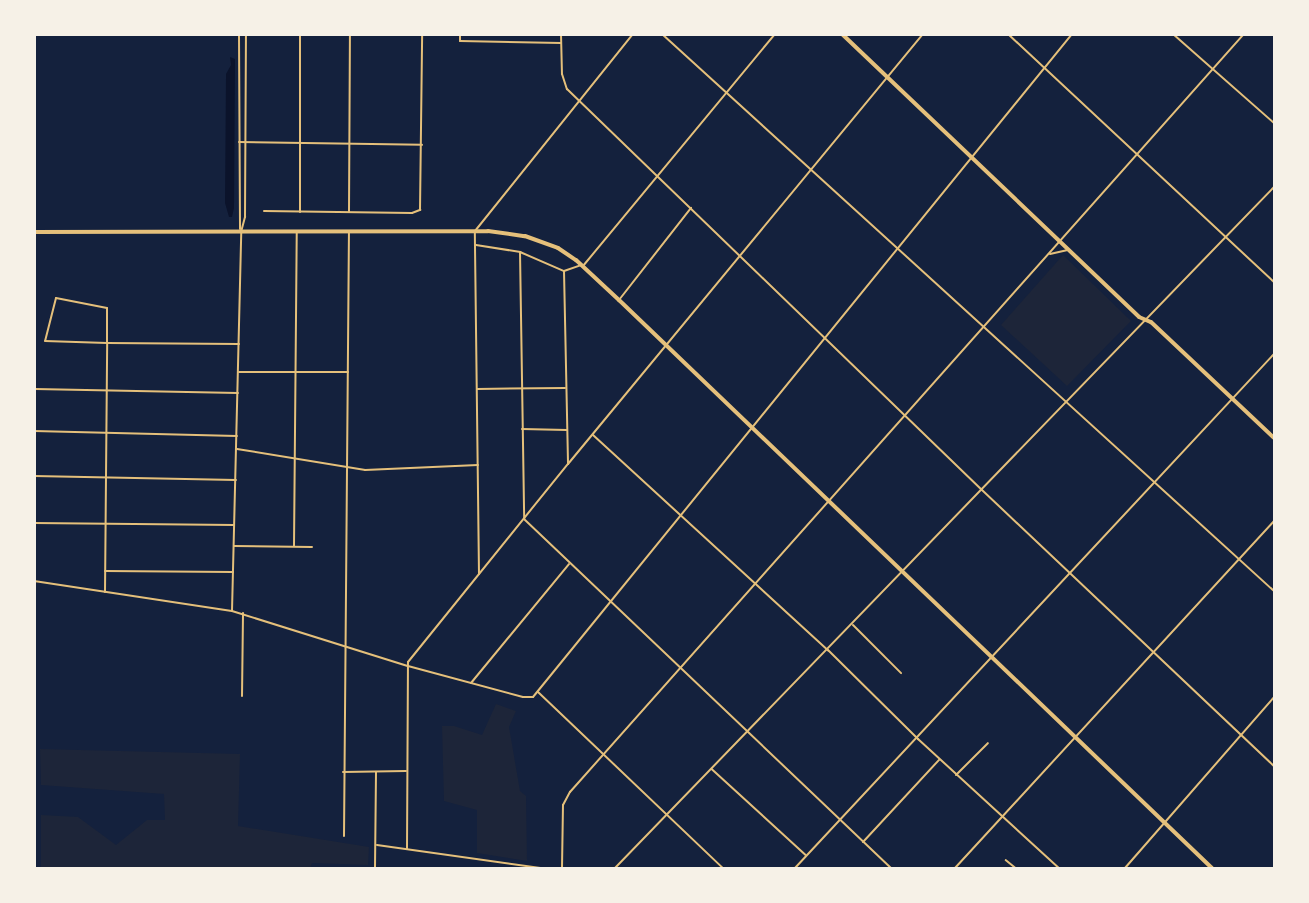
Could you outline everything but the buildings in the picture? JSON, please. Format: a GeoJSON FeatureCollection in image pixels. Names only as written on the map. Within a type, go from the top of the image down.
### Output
{"type":"FeatureCollection","features":[{"type":"Feature","properties":{"kind":"main road"},"geometry":{"type":"LineString","coordinates":[[842,34],[1140,317],[1146,319],[1275,438]]}},
{"type":"Feature","properties":{"kind":"main road"},"geometry":{"type":"LineString","coordinates":[[34,232],[476,231],[516,234],[536,239],[568,254],[619,300],[1212,868]]}},
{"type":"Feature","properties":{"kind":"street"},"geometry":{"type":"LineString","coordinates":[[232,610],[241,232],[238,217],[239,34]]}},
{"type":"Feature","properties":{"kind":"street"},"geometry":{"type":"LineString","coordinates":[[241,232],[245,217],[246,34]]}},
{"type":"Feature","properties":{"kind":"street"},"geometry":{"type":"LineString","coordinates":[[300,34],[300,212]]}},
{"type":"Feature","properties":{"kind":"street"},"geometry":{"type":"LineString","coordinates":[[349,213],[350,34]]}},
{"type":"Feature","properties":{"kind":"street"},"geometry":{"type":"LineString","coordinates":[[264,211],[412,213],[420,210],[422,34]]}},
{"type":"Feature","properties":{"kind":"street"},"geometry":{"type":"LineString","coordinates":[[460,34],[460,41],[561,43]]}},
{"type":"Feature","properties":{"kind":"street"},"geometry":{"type":"LineString","coordinates":[[561,34],[564,84],[579,100],[982,490],[1275,766]]}},
{"type":"Feature","properties":{"kind":"street"},"geometry":{"type":"LineString","coordinates":[[479,574],[476,231],[633,34]]}},
{"type":"Feature","properties":{"kind":"street"},"geometry":{"type":"LineString","coordinates":[[662,34],[1275,591]]}},
{"type":"Feature","properties":{"kind":"street"},"geometry":{"type":"LineString","coordinates":[[476,245],[520,252],[564,271],[582,266],[659,177],[775,34]]}},
{"type":"Feature","properties":{"kind":"street"},"geometry":{"type":"LineString","coordinates":[[407,849],[408,666],[568,464],[667,347],[923,34]]}},
{"type":"Feature","properties":{"kind":"street"},"geometry":{"type":"LineString","coordinates":[[1008,34],[1275,282]]}},
{"type":"Feature","properties":{"kind":"street"},"geometry":{"type":"LineString","coordinates":[[34,581],[232,610],[408,666],[533,698],[1072,34]]}},
{"type":"Feature","properties":{"kind":"street"},"geometry":{"type":"LineString","coordinates":[[1173,34],[1275,123]]}},
{"type":"Feature","properties":{"kind":"street"},"geometry":{"type":"LineString","coordinates":[[562,868],[565,799],[1244,34]]}},
{"type":"Feature","properties":{"kind":"street"},"geometry":{"type":"LineString","coordinates":[[239,142],[422,145]]}},
{"type":"Feature","properties":{"kind":"street"},"geometry":{"type":"LineString","coordinates":[[615,868],[1275,188]]}},
{"type":"Feature","properties":{"kind":"street"},"geometry":{"type":"LineString","coordinates":[[619,300],[692,208]]}},
{"type":"Feature","properties":{"kind":"street"},"geometry":{"type":"LineString","coordinates":[[294,546],[297,459],[297,232]]}},
{"type":"Feature","properties":{"kind":"street"},"geometry":{"type":"LineString","coordinates":[[344,836],[344,647],[350,232]]}},
{"type":"Feature","properties":{"kind":"street"},"geometry":{"type":"LineString","coordinates":[[1048,255],[1064,250],[1075,254]]}},
{"type":"Feature","properties":{"kind":"street"},"geometry":{"type":"LineString","coordinates":[[520,252],[524,519],[891,868]]}},
{"type":"Feature","properties":{"kind":"street"},"geometry":{"type":"LineString","coordinates":[[564,271],[568,464]]}},
{"type":"Feature","properties":{"kind":"street"},"geometry":{"type":"LineString","coordinates":[[105,592],[107,391],[107,343],[107,308],[56,298],[45,341],[107,343],[239,344]]}},
{"type":"Feature","properties":{"kind":"street"},"geometry":{"type":"LineString","coordinates":[[795,868],[993,659],[1275,354]]}},
{"type":"Feature","properties":{"kind":"street"},"geometry":{"type":"LineString","coordinates":[[239,372],[348,372]]}},
{"type":"Feature","properties":{"kind":"street"},"geometry":{"type":"LineString","coordinates":[[477,389],[566,388]]}},
{"type":"Feature","properties":{"kind":"street"},"geometry":{"type":"LineString","coordinates":[[34,393],[35,389],[238,393]]}},
{"type":"Feature","properties":{"kind":"street"},"geometry":{"type":"LineString","coordinates":[[522,429],[567,430]]}},
{"type":"Feature","properties":{"kind":"street"},"geometry":{"type":"LineString","coordinates":[[34,431],[237,436]]}},
{"type":"Feature","properties":{"kind":"street"},"geometry":{"type":"LineString","coordinates":[[593,435],[828,650],[939,759],[1059,868]]}},
{"type":"Feature","properties":{"kind":"street"},"geometry":{"type":"LineString","coordinates":[[237,449],[346,468],[380,470],[478,465]]}},
{"type":"Feature","properties":{"kind":"street"},"geometry":{"type":"LineString","coordinates":[[34,476],[236,480]]}},
{"type":"Feature","properties":{"kind":"street"},"geometry":{"type":"LineString","coordinates":[[955,868],[1275,521]]}},
{"type":"Feature","properties":{"kind":"street"},"geometry":{"type":"LineString","coordinates":[[34,523],[234,525]]}},
{"type":"Feature","properties":{"kind":"street"},"geometry":{"type":"LineString","coordinates":[[234,546],[312,547]]}},
{"type":"Feature","properties":{"kind":"street"},"geometry":{"type":"LineString","coordinates":[[471,683],[570,564]]}},
{"type":"Feature","properties":{"kind":"street"},"geometry":{"type":"LineString","coordinates":[[105,571],[233,572]]}},
{"type":"Feature","properties":{"kind":"street"},"geometry":{"type":"LineString","coordinates":[[242,696],[243,613]]}},
{"type":"Feature","properties":{"kind":"street"},"geometry":{"type":"LineString","coordinates":[[853,625],[901,673]]}},
{"type":"Feature","properties":{"kind":"street"},"geometry":{"type":"LineString","coordinates":[[538,692],[723,868]]}},
{"type":"Feature","properties":{"kind":"street"},"geometry":{"type":"LineString","coordinates":[[1125,868],[1275,698]]}},
{"type":"Feature","properties":{"kind":"street"},"geometry":{"type":"LineString","coordinates":[[956,775],[988,743]]}},
{"type":"Feature","properties":{"kind":"street"},"geometry":{"type":"LineString","coordinates":[[863,842],[939,759]]}},
{"type":"Feature","properties":{"kind":"street"},"geometry":{"type":"LineString","coordinates":[[343,772],[407,771]]}},
{"type":"Feature","properties":{"kind":"street"},"geometry":{"type":"LineString","coordinates":[[375,868],[376,772]]}},
{"type":"Feature","properties":{"kind":"street"},"geometry":{"type":"LineString","coordinates":[[376,845],[540,868]]}},
{"type":"Feature","properties":{"kind":"lane"},"geometry":{"type":"LineString","coordinates":[[711,768],[807,856]]}},
{"type":"Feature","properties":{"kind":"lane"},"geometry":{"type":"LineString","coordinates":[[1006,860],[1016,868]]}},
{"type":"Feature","properties":{"kind":"shaded area"},"geometry":{"type":"Polygon","coordinates":[[[230,57],[235,59],[234,208],[232,217],[229,217],[225,203],[226,74],[231,65],[230,57]]]}},
{"type":"Feature","properties":{"kind":"shaded area"},"geometry":{"type":"Polygon","coordinates":[[[1063,255],[1131,321],[1067,386],[1001,325],[1063,255]]]}},
{"type":"Feature","properties":{"kind":"shaded area"},"geometry":{"type":"Polygon","coordinates":[[[496,704],[516,711],[509,727],[520,791],[526,796],[527,861],[477,853],[477,810],[444,801],[442,726],[454,726],[482,735],[496,704]]]}},
{"type":"Feature","properties":{"kind":"shaded area"},"geometry":{"type":"Polygon","coordinates":[[[40,749],[240,754],[238,826],[369,847],[368,865],[312,863],[310,868],[41,868],[41,815],[78,817],[116,845],[147,820],[165,820],[164,794],[41,785],[40,749]]]}}]}
